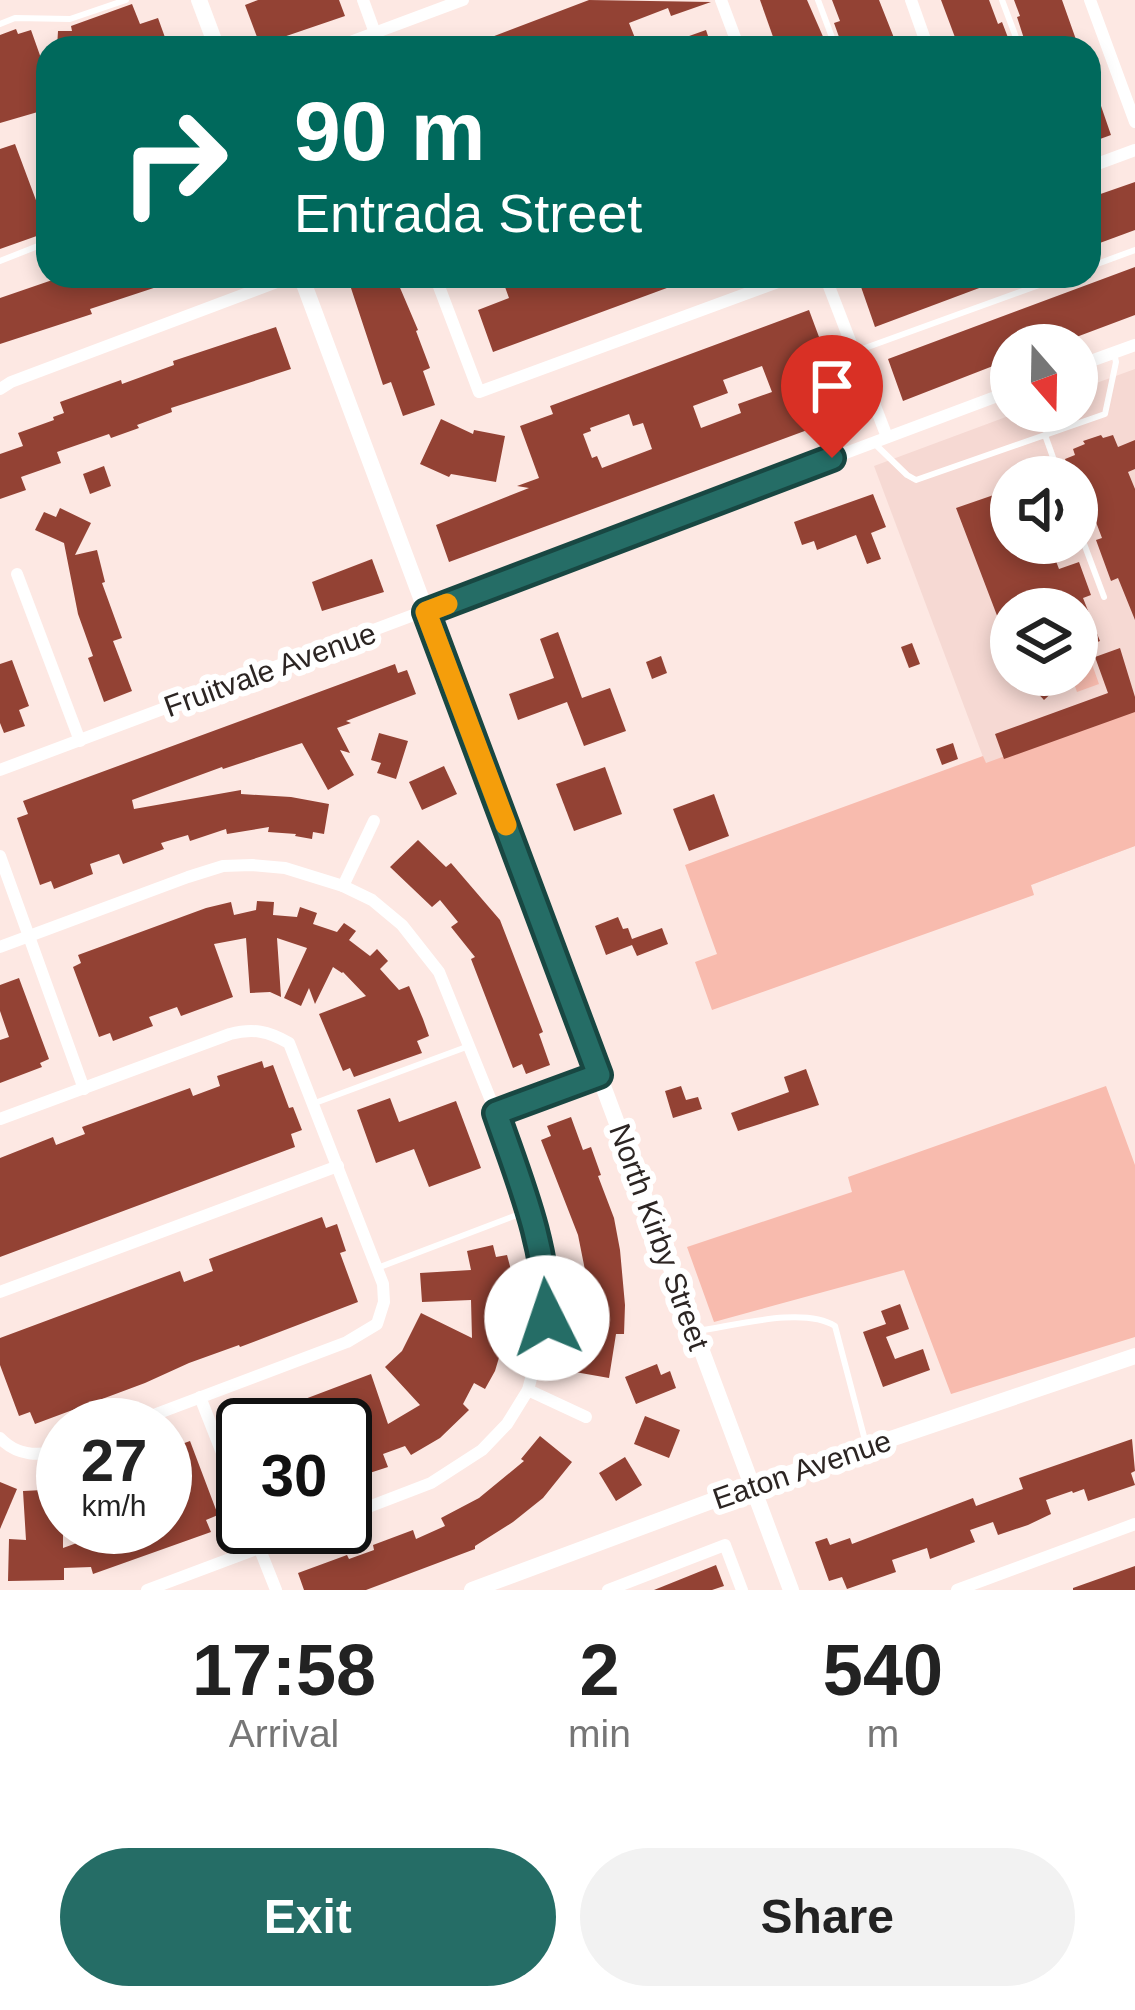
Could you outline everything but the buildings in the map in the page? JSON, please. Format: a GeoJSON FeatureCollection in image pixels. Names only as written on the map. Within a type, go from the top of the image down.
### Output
{"type":"FeatureCollection","features":[{"type":"Feature","properties":{"kind":"street"},"geometry":{"type":"LineString","coordinates":[[199,0],[212,36]]}},
{"type":"Feature","properties":{"kind":"street"},"geometry":{"type":"LineString","coordinates":[[363,0],[375,33]]}},
{"type":"Feature","properties":{"kind":"street"},"geometry":{"type":"LineString","coordinates":[[721,0],[734,36]]}},
{"type":"Feature","properties":{"kind":"street"},"geometry":{"type":"LineString","coordinates":[[910,0],[924,36]]}},
{"type":"Feature","properties":{"kind":"street"},"geometry":{"type":"LineString","coordinates":[[1090,0],[1135,122]]}},
{"type":"Feature","properties":{"kind":"street"},"geometry":{"type":"LineString","coordinates":[[367,36],[459,1]]}},
{"type":"Feature","properties":{"kind":"street"},"geometry":{"type":"LineString","coordinates":[[1101,163],[1135,150]]}},
{"type":"Feature","properties":{"kind":"street"},"geometry":{"type":"LineString","coordinates":[[0,389],[265,288]]}},
{"type":"Feature","properties":{"kind":"street","name":"North Kirby Street"},"geometry":{"type":"LineString","coordinates":[[302,288],[791,1590]]}},
{"type":"Feature","properties":{"kind":"street"},"geometry":{"type":"LineString","coordinates":[[440,288],[479,392],[761,288]]}},
{"type":"Feature","properties":{"kind":"street"},"geometry":{"type":"LineString","coordinates":[[830,288],[880,440]]}},
{"type":"Feature","properties":{"kind":"street"},"geometry":{"type":"LineString","coordinates":[[1098,358],[1135,344]]}},
{"type":"Feature","properties":{"kind":"street","name":"Fruitvale Avenue"},"geometry":{"type":"LineString","coordinates":[[0,770],[990,399]]}},
{"type":"Feature","properties":{"kind":"street"},"geometry":{"type":"LineString","coordinates":[[17,574],[80,740]]}},
{"type":"Feature","properties":{"kind":"street"},"geometry":{"type":"LineString","coordinates":[[343,886],[374,821]]}},
{"type":"Feature","properties":{"kind":"street"},"geometry":{"type":"LineString","coordinates":[[0,856],[84,1089]]}},
{"type":"Feature","properties":{"kind":"street"},"geometry":{"type":"LineString","coordinates":[[0,947],[223,866],[285,868],[372,900],[402,926],[439,972],[537,1231],[547,1286],[547,1318],[528,1390],[507,1424],[482,1450],[431,1484],[372,1506]]}},
{"type":"Feature","properties":{"kind":"street"},"geometry":{"type":"LineString","coordinates":[[0,1119],[246,1030],[269,1031],[289,1043],[377,1269],[385,1302],[377,1324],[347,1342],[192,1400]]}},
{"type":"Feature","properties":{"kind":"street"},"geometry":{"type":"LineString","coordinates":[[496,1113],[599,1075]]}},
{"type":"Feature","properties":{"kind":"street"},"geometry":{"type":"LineString","coordinates":[[0,1292],[338,1166]]}},
{"type":"Feature","properties":{"kind":"street","name":"Eaton Avenue"},"geometry":{"type":"LineString","coordinates":[[472,1590],[752,1486],[1135,1356]]}},
{"type":"Feature","properties":{"kind":"street"},"geometry":{"type":"LineString","coordinates":[[528,1390],[586,1417]]}},
{"type":"Feature","properties":{"kind":"street"},"geometry":{"type":"LineString","coordinates":[[200,1397],[216,1438]]}},
{"type":"Feature","properties":{"kind":"street"},"geometry":{"type":"LineString","coordinates":[[0,1438],[9,1448],[36,1453]]}},
{"type":"Feature","properties":{"kind":"street"},"geometry":{"type":"LineString","coordinates":[[957,1590],[1135,1524]]}},
{"type":"Feature","properties":{"kind":"street"},"geometry":{"type":"LineString","coordinates":[[608,1590],[725,1545],[742,1590]]}},
{"type":"Feature","properties":{"kind":"street"},"geometry":{"type":"LineString","coordinates":[[147,1590],[244,1554]]}},
{"type":"Feature","properties":{"kind":"street"},"geometry":{"type":"LineString","coordinates":[[262,1554],[276,1590]]}},
{"type":"Feature","properties":{"kind":"lane"},"geometry":{"type":"LineString","coordinates":[[0,24],[15,18],[70,19],[126,0]]}},
{"type":"Feature","properties":{"kind":"lane"},"geometry":{"type":"LineString","coordinates":[[818,0],[832,36]]}},
{"type":"Feature","properties":{"kind":"lane"},"geometry":{"type":"LineString","coordinates":[[1002,0],[1016,36]]}},
{"type":"Feature","properties":{"kind":"lane"},"geometry":{"type":"LineString","coordinates":[[0,261],[36,247]]}},
{"type":"Feature","properties":{"kind":"lane"},"geometry":{"type":"LineString","coordinates":[[1101,263],[1135,250]]}},
{"type":"Feature","properties":{"kind":"lane"},"geometry":{"type":"LineString","coordinates":[[854,352],[1031,288]]}},
{"type":"Feature","properties":{"kind":"lane"},"geometry":{"type":"LineString","coordinates":[[880,440],[907,476],[916,480],[1106,413],[1114,352]]}},
{"type":"Feature","properties":{"kind":"lane"},"geometry":{"type":"LineString","coordinates":[[1045,435],[1052,456]]}},
{"type":"Feature","properties":{"kind":"lane"},"geometry":{"type":"LineString","coordinates":[[1092,564],[1104,597]]}},
{"type":"Feature","properties":{"kind":"lane"},"geometry":{"type":"LineString","coordinates":[[313,1104],[469,1046]]}},
{"type":"Feature","properties":{"kind":"lane"},"geometry":{"type":"LineString","coordinates":[[377,1269],[530,1210]]}},
{"type":"Feature","properties":{"kind":"lane"},"geometry":{"type":"LineString","coordinates":[[695,1332],[779,1319],[824,1319],[835,1326],[866,1448]]}},
{"type":"Feature","properties":{"kind":"shaded area"},"geometry":{"type":"Polygon","coordinates":[[[1135,369],[1135,846],[1031,885],[874,466],[990,423],[990,432],[1098,432],[1098,382],[1135,369]]]}},
{"type":"Feature","properties":{"kind":"shaded area"},"geometry":{"type":"Polygon","coordinates":[[[1135,708],[1135,846],[1031,885],[1034,895],[712,1010],[695,962],[717,954],[685,865],[983,756],[986,763],[1135,708]]]}},
{"type":"Feature","properties":{"kind":"shaded area"},"geometry":{"type":"Polygon","coordinates":[[[1106,1086],[1135,1165],[1135,1337],[951,1394],[904,1270],[714,1322],[687,1247],[852,1192],[848,1177],[1106,1086]]]}},
{"type":"Feature","properties":{"kind":"slow traffic"},"geometry":{"type":"LineString","coordinates":[[447,604],[426,612],[506,825]]}},
{"type":"Feature","properties":{"kind":"route"},"geometry":{"type":"LineString","coordinates":[[547,1318],[547,1286],[537,1231],[496,1113],[599,1075],[426,612],[832,458]]}}]}
